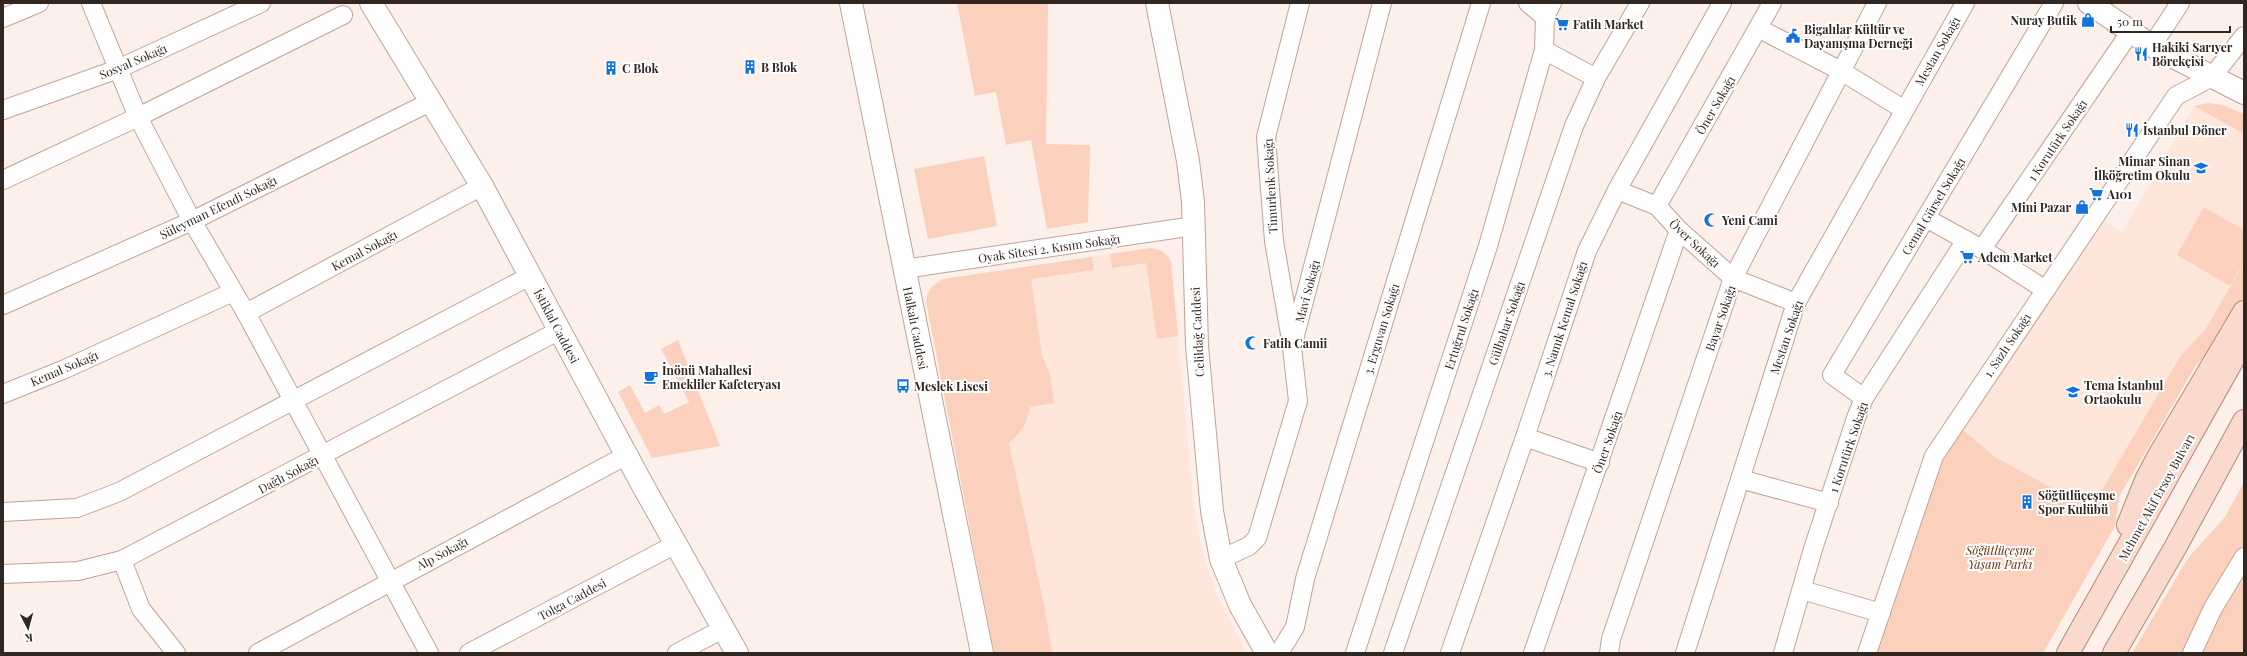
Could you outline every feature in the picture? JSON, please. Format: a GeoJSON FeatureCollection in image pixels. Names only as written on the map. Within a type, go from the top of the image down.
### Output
{"type":"FeatureCollection","features":[{"type":"Feature","properties":{"kind":"main road"},"geometry":{"type":"LineString","coordinates":[[2103,592],[2147,478],[2244,312]]}},
{"type":"Feature","properties":{"kind":"main road","name":"Mehmet Akif Ersoy Bulvarı"},"geometry":{"type":"LineString","coordinates":[[2068,653],[2244,340]]}},
{"type":"Feature","properties":{"kind":"main road"},"geometry":{"type":"LineString","coordinates":[[2114,653],[2175,548],[2244,421]]}},
{"type":"Feature","properties":{"kind":"street"},"geometry":{"type":"LineString","coordinates":[[3,18],[39,3]]}},
{"type":"Feature","properties":{"kind":"street"},"geometry":{"type":"LineString","coordinates":[[91,3],[138,117],[192,221],[246,313],[294,400],[429,653]]}},
{"type":"Feature","properties":{"kind":"street","name":"Sosyal Sokağı"},"geometry":{"type":"LineString","coordinates":[[3,110],[118,69],[261,3]]}},
{"type":"Feature","properties":{"kind":"street","name":"İstiklal Caddesi"},"geometry":{"type":"LineString","coordinates":[[371,3],[482,186],[627,455],[737,653]]}},
{"type":"Feature","properties":{"kind":"street","name":"Halkalı Caddesi"},"geometry":{"type":"LineString","coordinates":[[851,3],[982,653]]}},
{"type":"Feature","properties":{"kind":"street","name":"Celildağ Caddesi"},"geometry":{"type":"LineString","coordinates":[[1157,3],[1188,160],[1194,226],[1197,346],[1212,511],[1221,559],[1240,604],[1267,653]]}},
{"type":"Feature","properties":{"kind":"street","name":"Timurlenk Sokağı"},"geometry":{"type":"LineString","coordinates":[[1292,347],[1274,240],[1266,137],[1300,3]]}},
{"type":"Feature","properties":{"kind":"street","name":"Mavi Sokağı"},"geometry":{"type":"LineString","coordinates":[[1221,559],[1249,546],[1257,538],[1298,401],[1292,347],[1382,3]]}},
{"type":"Feature","properties":{"kind":"street","name":"3. Erguvan Sokağı"},"geometry":{"type":"LineString","coordinates":[[1279,653],[1295,627],[1305,579],[1481,3]]}},
{"type":"Feature","properties":{"kind":"street"},"geometry":{"type":"LineString","coordinates":[[1528,3],[1549,10]]}},
{"type":"Feature","properties":{"kind":"street","name":"Gülbahar Sokağı"},"geometry":{"type":"LineString","coordinates":[[1393,653],[1574,126],[1596,78],[1640,3]]}},
{"type":"Feature","properties":{"kind":"street","name":"3. Namık Kemal Sokağı"},"geometry":{"type":"LineString","coordinates":[[1450,653],[1525,438],[1587,251],[1617,190],[1722,3]]}},
{"type":"Feature","properties":{"kind":"street","name":"Öner Sokağı"},"geometry":{"type":"LineString","coordinates":[[1657,206],[1772,3]]}},
{"type":"Feature","properties":{"kind":"street","name":"Bayar Sokağı"},"geometry":{"type":"LineString","coordinates":[[1609,653],[1611,639],[1733,278],[1877,3]]}},
{"type":"Feature","properties":{"kind":"street","name":"Mestan Sokağı"},"geometry":{"type":"LineString","coordinates":[[1684,653],[1796,303],[1964,3]]}},
{"type":"Feature","properties":{"kind":"street","name":"Cemal Gürsel Sokağı"},"geometry":{"type":"LineString","coordinates":[[1864,398],[1832,375],[2054,3]]}},
{"type":"Feature","properties":{"kind":"street"},"geometry":{"type":"LineString","coordinates":[[2152,46],[2180,3]]}},
{"type":"Feature","properties":{"kind":"street"},"geometry":{"type":"LineString","coordinates":[[2093,4],[2152,46],[2244,93]]}},
{"type":"Feature","properties":{"kind":"street","name":"Ertuğrul Sokağı"},"geometry":{"type":"LineString","coordinates":[[1355,653],[1488,246],[1544,50],[1549,10]]}},
{"type":"Feature","properties":{"kind":"street"},"geometry":{"type":"LineString","coordinates":[[3,180],[138,117],[343,15]]}},
{"type":"Feature","properties":{"kind":"street"},"geometry":{"type":"LineString","coordinates":[[1758,28],[1841,71],[1904,110]]}},
{"type":"Feature","properties":{"kind":"street","name":"1 Korutürk Sokağı"},"geometry":{"type":"LineString","coordinates":[[1982,249],[2131,31]]}},
{"type":"Feature","properties":{"kind":"street"},"geometry":{"type":"LineString","coordinates":[[2212,77],[2244,36]]}},
{"type":"Feature","properties":{"kind":"street"},"geometry":{"type":"LineString","coordinates":[[1544,50],[1596,78]]}},
{"type":"Feature","properties":{"kind":"street","name":"1. Sazlı Sokağı"},"geometry":{"type":"LineString","coordinates":[[1867,653],[1934,456],[2044,289],[2101,210],[2176,96],[2212,77]]}},
{"type":"Feature","properties":{"kind":"street","name":"Süleyman Efendi Sokağı"},"geometry":{"type":"LineString","coordinates":[[3,305],[192,221],[430,102]]}},
{"type":"Feature","properties":{"kind":"street","name":"Kemal Sokağı"},"geometry":{"type":"LineString","coordinates":[[246,313],[482,186]]}},
{"type":"Feature","properties":{"kind":"street","name":"Över Sokağı"},"geometry":{"type":"LineString","coordinates":[[1617,190],[1657,206],[1679,230],[1733,278],[1796,303]]}},
{"type":"Feature","properties":{"kind":"street"},"geometry":{"type":"LineString","coordinates":[[1926,218],[1982,249],[2044,289]]}},
{"type":"Feature","properties":{"kind":"street","name":"Oyak Sitesi 2. Kısım Sokağı"},"geometry":{"type":"LineString","coordinates":[[904,269],[1194,226]]}},
{"type":"Feature","properties":{"kind":"street","name":"Öner Sokağı"},"geometry":{"type":"LineString","coordinates":[[1533,653],[1600,463],[1679,230]]}},
{"type":"Feature","properties":{"kind":"street","name":"1 Korutürk Sokağı"},"geometry":{"type":"LineString","coordinates":[[1783,653],[1813,549],[1864,398],[1966,240]]}},
{"type":"Feature","properties":{"kind":"street"},"geometry":{"type":"LineString","coordinates":[[3,512],[77,508],[119,492],[530,276]]}},
{"type":"Feature","properties":{"kind":"street","name":"Kemal Sokağı"},"geometry":{"type":"LineString","coordinates":[[3,394],[65,369],[233,292]]}},
{"type":"Feature","properties":{"kind":"street","name":"Dağlı Sokağı"},"geometry":{"type":"LineString","coordinates":[[3,574],[78,571],[122,560],[560,330]]}},
{"type":"Feature","properties":{"kind":"street"},"geometry":{"type":"LineString","coordinates":[[1525,438],[1600,463]]}},
{"type":"Feature","properties":{"kind":"street","name":"Alp Sokağı"},"geometry":{"type":"LineString","coordinates":[[258,653],[627,455]]}},
{"type":"Feature","properties":{"kind":"street"},"geometry":{"type":"LineString","coordinates":[[1740,479],[1829,503]]}},
{"type":"Feature","properties":{"kind":"street","name":"Tolga Caddesi"},"geometry":{"type":"LineString","coordinates":[[468,653],[676,544]]}},
{"type":"Feature","properties":{"kind":"street"},"geometry":{"type":"LineString","coordinates":[[2192,653],[2213,608],[2244,557]]}},
{"type":"Feature","properties":{"kind":"street"},"geometry":{"type":"LineString","coordinates":[[122,560],[141,609],[176,653]]}},
{"type":"Feature","properties":{"kind":"street"},"geometry":{"type":"LineString","coordinates":[[1802,590],[1881,613]]}},
{"type":"Feature","properties":{"kind":"street"},"geometry":{"type":"LineString","coordinates":[[677,653],[723,629]]}},
{"type":"Feature","properties":{"kind":"shaded area","name":"Tema İstanbul Ortaokulu"},"geometry":{"type":"Polygon","coordinates":[[[2194,106],[2244,134],[2244,263],[2205,330],[2181,355],[2091,509],[1995,457],[1963,429],[2101,219],[2122,232],[2194,106]]]}},
{"type":"Feature","properties":{"kind":"shaded area"},"geometry":{"type":"Polygon","coordinates":[[[1151,248],[1160,250],[1167,254],[1171,262],[1193,498],[1201,547],[1217,595],[1247,653],[994,653],[926,301],[928,292],[934,284],[943,279],[1151,248]]]}},
{"type":"Feature","properties":{"kind":"green space"},"geometry":{"type":"Polygon","coordinates":[[[957,3],[1048,3],[1046,144],[1090,145],[1088,222],[1047,229],[1031,140],[1006,145],[996,92],[975,96],[957,3]]]}},
{"type":"Feature","properties":{"kind":"green space"},"geometry":{"type":"Polygon","coordinates":[[[2208,103],[2223,105],[2244,114],[2244,134],[2194,106],[2208,103]]]}},
{"type":"Feature","properties":{"kind":"green space"},"geometry":{"type":"Polygon","coordinates":[[[984,156],[997,226],[928,239],[914,169],[984,156]]]}},
{"type":"Feature","properties":{"kind":"green space"},"geometry":{"type":"Polygon","coordinates":[[[2204,207],[2244,230],[2244,262],[2230,286],[2177,255],[2204,207]]]}},
{"type":"Feature","properties":{"kind":"green space"},"geometry":{"type":"Polygon","coordinates":[[[1151,248],[1163,252],[1171,262],[1178,336],[1157,339],[1146,263],[1112,268],[1110,254],[1151,248]]]}},
{"type":"Feature","properties":{"kind":"green space"},"geometry":{"type":"Polygon","coordinates":[[[1092,257],[1094,270],[1031,279],[1042,356],[1050,374],[1054,403],[1030,407],[1023,427],[1009,443],[1045,610],[1052,653],[994,653],[926,301],[932,288],[936,283],[943,279],[1092,257]]]}},
{"type":"Feature","properties":{"kind":"green space","name":"Söğütlüçeşme Yaşam Parkı"},"geometry":{"type":"Polygon","coordinates":[[[2244,263],[2244,301],[2220,343],[2196,365],[2119,497],[2115,526],[2043,653],[1877,653],[1942,460],[1962,429],[1995,457],[2091,509],[2181,355],[2205,330],[2244,263]]]}},
{"type":"Feature","properties":{"kind":"green space"},"geometry":{"type":"Polygon","coordinates":[[[678,340],[720,446],[652,458],[618,392],[630,385],[645,413],[659,405],[664,414],[689,402],[661,349],[678,340]]]}},
{"type":"Feature","properties":{"kind":"green space"},"geometry":{"type":"Polygon","coordinates":[[[2244,482],[2244,653],[2132,653],[2188,558],[2225,517],[2244,482]]]}},
{"type":"Feature","properties":{"kind":"place","name":"Nuray Butik"},"geometry":{"type":"Point","coordinates":[2088,20]}},
{"type":"Feature","properties":{"kind":"place","name":"Fatih Market"},"geometry":{"type":"Point","coordinates":[1562,24]}},
{"type":"Feature","properties":{"kind":"place","name":"Bigalılar Kültür ve Dayanışma Derneği"},"geometry":{"type":"Point","coordinates":[1793,36]}},
{"type":"Feature","properties":{"kind":"place","name":"Hakiki Sarıyer Börekçisi"},"geometry":{"type":"Point","coordinates":[2141,54]}},
{"type":"Feature","properties":{"kind":"place","name":"B Blok"},"geometry":{"type":"Point","coordinates":[750,67]}},
{"type":"Feature","properties":{"kind":"place","name":"C Blok"},"geometry":{"type":"Point","coordinates":[611,68]}},
{"type":"Feature","properties":{"kind":"place","name":"İstanbul Döner"},"geometry":{"type":"Point","coordinates":[2132,130]}},
{"type":"Feature","properties":{"kind":"place","name":"Mimar Sinan İlköğretim Okulu"},"geometry":{"type":"Point","coordinates":[2201,168]}},
{"type":"Feature","properties":{"kind":"place","name":"A101"},"geometry":{"type":"Point","coordinates":[2096,194]}},
{"type":"Feature","properties":{"kind":"place","name":"Mini Pazar"},"geometry":{"type":"Point","coordinates":[2082,207]}},
{"type":"Feature","properties":{"kind":"place","name":"Yeni Cami"},"geometry":{"type":"Point","coordinates":[1711,220]}},
{"type":"Feature","properties":{"kind":"place","name":"Adem Market"},"geometry":{"type":"Point","coordinates":[1967,257]}},
{"type":"Feature","properties":{"kind":"place","name":"Fatih Camii"},"geometry":{"type":"Point","coordinates":[1252,343]}},
{"type":"Feature","properties":{"kind":"place","name":"İnönü Mahallesi Emekliler Kafeteryası"},"geometry":{"type":"Point","coordinates":[651,377]}},
{"type":"Feature","properties":{"kind":"place","name":"Meslek Lisesi"},"geometry":{"type":"Point","coordinates":[903,386]}},
{"type":"Feature","properties":{"kind":"place","name":"Tema İstanbul Ortaokulu"},"geometry":{"type":"Point","coordinates":[2073,392]}},
{"type":"Feature","properties":{"kind":"place","name":"Söğütlüçeşme Spor Kulübü"},"geometry":{"type":"Point","coordinates":[2027,502]}}]}
